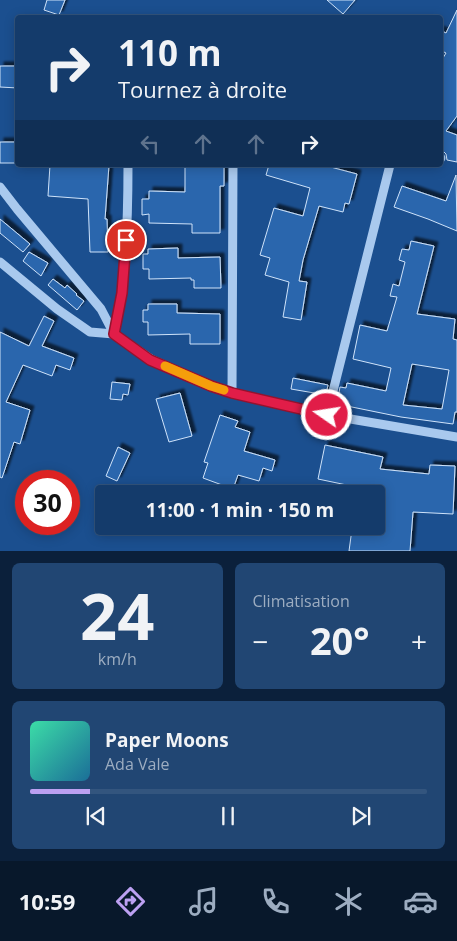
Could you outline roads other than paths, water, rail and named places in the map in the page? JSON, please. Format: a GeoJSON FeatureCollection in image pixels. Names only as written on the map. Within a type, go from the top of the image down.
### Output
{"type":"FeatureCollection","features":[{"type":"Feature","properties":{"kind":"street"},"geometry":{"type":"LineString","coordinates":[[114,334],[122,293],[125,260],[128,167]]}},
{"type":"Feature","properties":{"kind":"street"},"geometry":{"type":"LineString","coordinates":[[232,393],[233,167]]}},
{"type":"Feature","properties":{"kind":"street"},"geometry":{"type":"LineString","coordinates":[[327,415],[389,167]]}},
{"type":"Feature","properties":{"kind":"street"},"geometry":{"type":"LineString","coordinates":[[0,187],[16,209],[101,309],[114,334],[150,360],[232,393],[327,415],[457,437]]}},
{"type":"Feature","properties":{"kind":"street"},"geometry":{"type":"LineString","coordinates":[[0,262],[57,310],[90,332],[114,334]]}}]}
